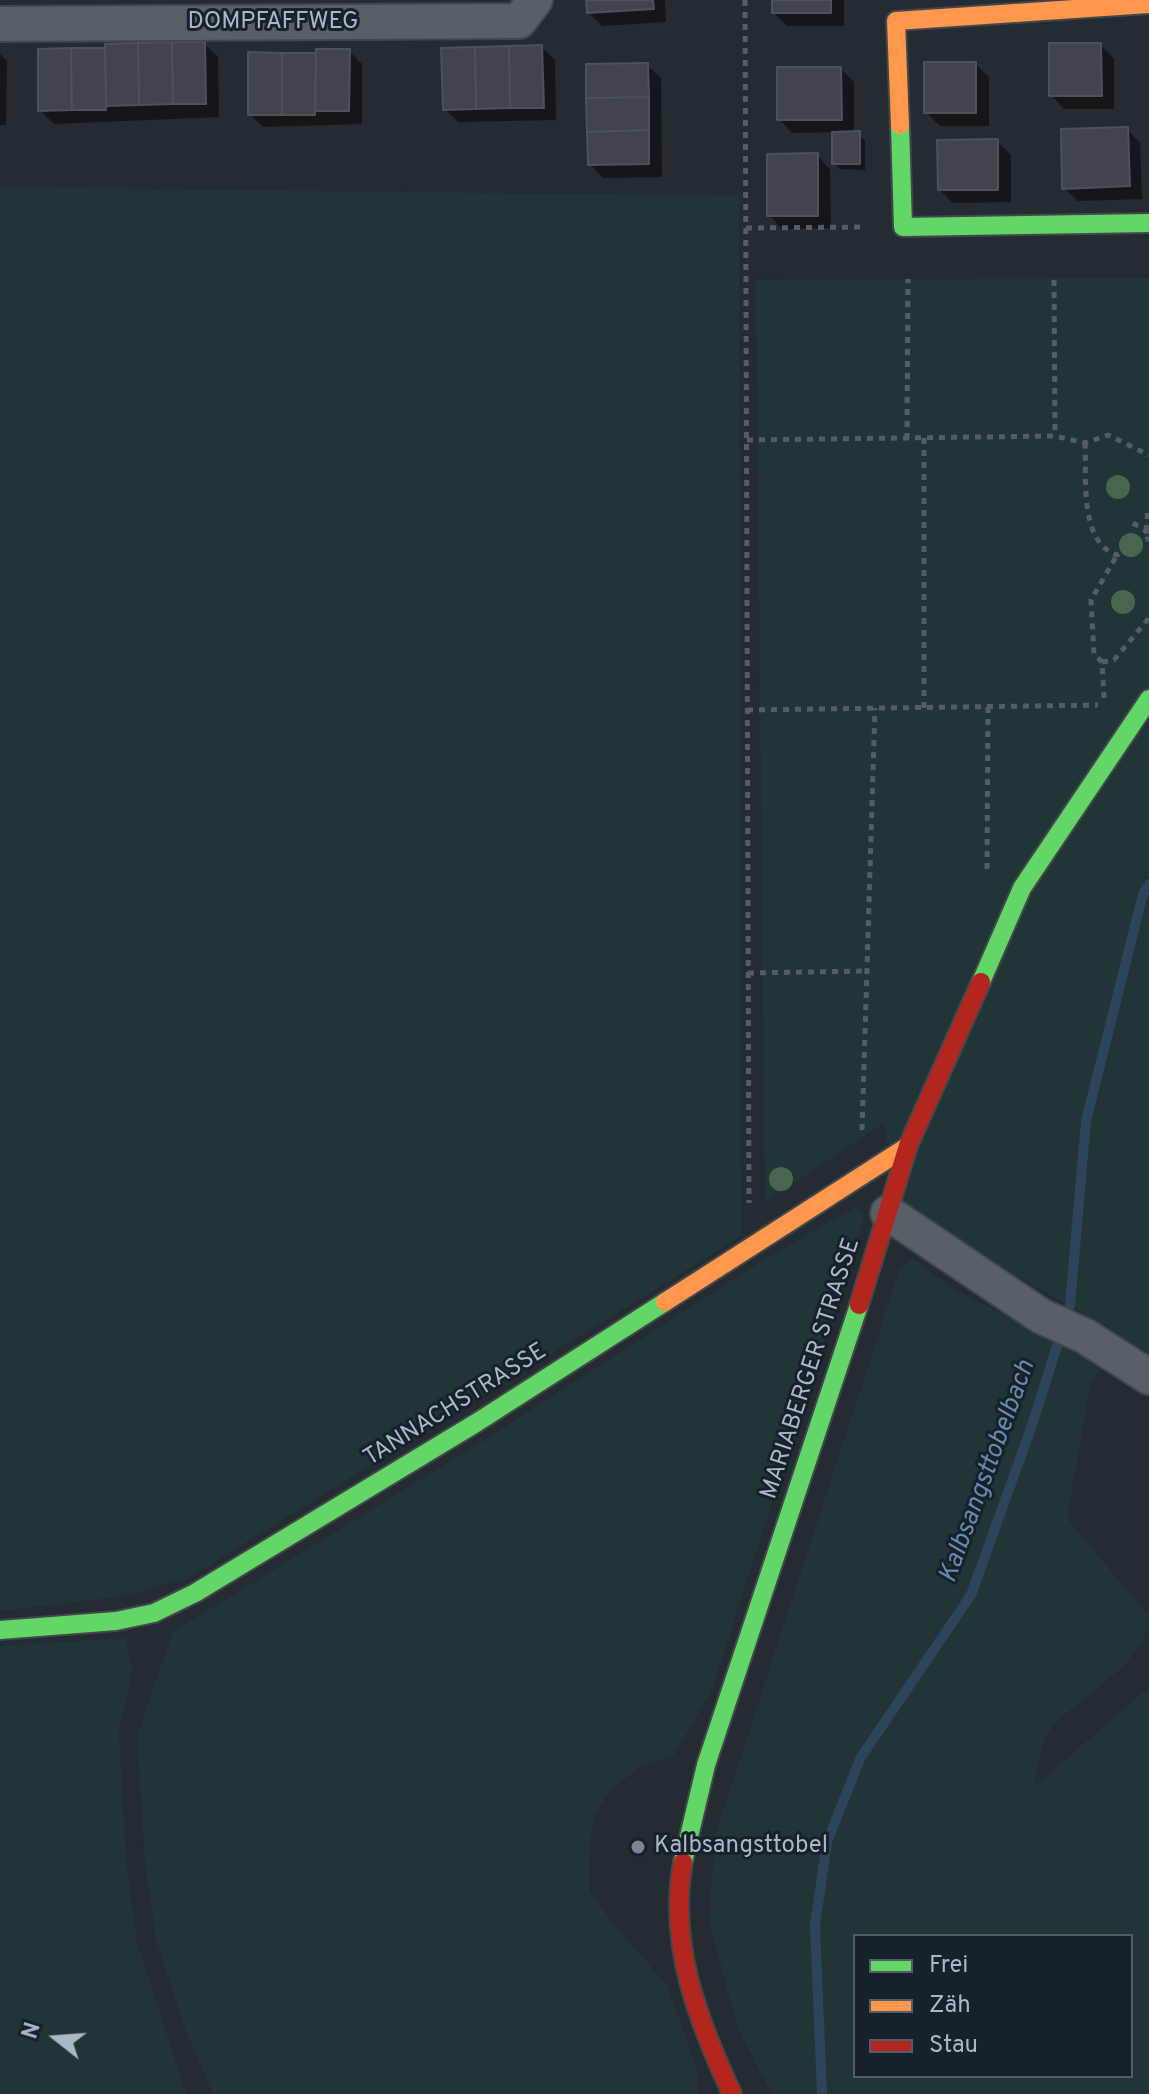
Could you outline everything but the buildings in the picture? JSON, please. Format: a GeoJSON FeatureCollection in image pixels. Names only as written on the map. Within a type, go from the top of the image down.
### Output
{"type":"FeatureCollection","features":[{"type":"Feature","properties":{"kind":"street","name":"DOMPFAFFWEG"},"geometry":{"type":"LineString","coordinates":[[0,24],[519,21],[535,0]]}},
{"type":"Feature","properties":{"kind":"street"},"geometry":{"type":"LineString","coordinates":[[1149,4],[896,21],[903,227],[1149,223]]}},
{"type":"Feature","properties":{"kind":"street","name":"MARIABERGER STRASSE"},"geometry":{"type":"LineString","coordinates":[[732,2094],[693,2008],[682,1966],[678,1905],[687,1841],[717,1738],[908,1146],[1022,888],[1149,699]]}},
{"type":"Feature","properties":{"kind":"street","name":"TANNACHSTRASSE"},"geometry":{"type":"LineString","coordinates":[[0,1630],[116,1621],[154,1613],[195,1593],[476,1423],[861,1179],[908,1146]]}},
{"type":"Feature","properties":{"kind":"street"},"geometry":{"type":"LineString","coordinates":[[888,1213],[1041,1316],[1085,1336],[1149,1377]]}},
{"type":"Feature","properties":{"kind":"path"},"geometry":{"type":"LineString","coordinates":[[745,0],[749,1250]]}},
{"type":"Feature","properties":{"kind":"path"},"geometry":{"type":"LineString","coordinates":[[746,228],[903,227]]}},
{"type":"Feature","properties":{"kind":"path"},"geometry":{"type":"LineString","coordinates":[[907,439],[908,279]]}},
{"type":"Feature","properties":{"kind":"path"},"geometry":{"type":"LineString","coordinates":[[1054,280],[1055,436]]}},
{"type":"Feature","properties":{"kind":"path"},"geometry":{"type":"LineString","coordinates":[[747,440],[1055,436],[1085,443],[1108,435],[1149,455]]}},
{"type":"Feature","properties":{"kind":"path"},"geometry":{"type":"LineString","coordinates":[[924,438],[924,708]]}},
{"type":"Feature","properties":{"kind":"path"},"geometry":{"type":"LineString","coordinates":[[1085,443],[1090,527],[1104,547],[1117,555]]}},
{"type":"Feature","properties":{"kind":"path"},"geometry":{"type":"LineString","coordinates":[[1148,510],[1148,536]]}},
{"type":"Feature","properties":{"kind":"path"},"geometry":{"type":"LineString","coordinates":[[1133,523],[1148,536]]}},
{"type":"Feature","properties":{"kind":"path"},"geometry":{"type":"LineString","coordinates":[[1148,536],[1117,555],[1091,600],[1094,654],[1102,662],[1114,660],[1149,618]]}},
{"type":"Feature","properties":{"kind":"path"},"geometry":{"type":"LineString","coordinates":[[747,710],[1104,705]]}},
{"type":"Feature","properties":{"kind":"path"},"geometry":{"type":"LineString","coordinates":[[987,878],[988,706]]}},
{"type":"Feature","properties":{"kind":"path"},"geometry":{"type":"LineString","coordinates":[[861,1179],[875,708]]}},
{"type":"Feature","properties":{"kind":"path"},"geometry":{"type":"LineString","coordinates":[[748,973],[867,971]]}},
{"type":"Feature","properties":{"kind":"green space"},"geometry":{"type":"Polygon","coordinates":[[[0,187],[739,196],[741,1236],[187,1579],[118,1597],[0,1611],[0,187]]]}},
{"type":"Feature","properties":{"kind":"green space"},"geometry":{"type":"Polygon","coordinates":[[[1149,278],[1149,1359],[1109,1328],[899,1210],[884,1123],[765,1202],[756,280],[1149,278]]]}},
{"type":"Feature","properties":{"kind":"green space"},"geometry":{"type":"Polygon","coordinates":[[[857,1206],[864,1217],[711,1692],[674,1755],[640,1767],[610,1791],[594,1817],[589,1853],[589,1890],[615,1926],[667,1985],[697,2069],[697,2094],[213,2094],[185,2029],[156,1939],[145,1862],[137,1735],[173,1632],[483,1441],[760,1262],[857,1206]]]}},
{"type":"Feature","properties":{"kind":"green space"},"geometry":{"type":"Polygon","coordinates":[[[912,1258],[955,1290],[1103,1365],[1090,1386],[1067,1518],[1149,1616],[1146,1634],[1137,1650],[1048,1733],[1034,1787],[1149,1687],[1149,2094],[772,2094],[737,2027],[709,1919],[715,1836],[900,1268],[912,1258]]]}},
{"type":"Feature","properties":{"kind":"green space"},"geometry":{"type":"Polygon","coordinates":[[[126,1638],[132,1670],[119,1733],[126,1861],[137,1942],[186,2094],[0,2094],[0,1646],[126,1638]]]}},
{"type":"Feature","properties":{"kind":"waterway","name":"Kalbsangsttobelbach"},"geometry":{"type":"LineString","coordinates":[[822,2094],[815,1925],[827,1842],[861,1757],[971,1595],[1031,1428],[1070,1305],[1086,1121],[1143,894],[1149,884]]}},
{"type":"Feature","properties":{"kind":"traffic: fast"},"geometry":{"type":"LineString","coordinates":[[900,125],[903,227],[1149,223]]}},
{"type":"Feature","properties":{"kind":"traffic: fast"},"geometry":{"type":"LineString","coordinates":[[981,982],[1022,888],[1149,699]]}},
{"type":"Feature","properties":{"kind":"traffic: fast"},"geometry":{"type":"LineString","coordinates":[[0,1630],[116,1621],[154,1613],[195,1593],[476,1423],[665,1302]]}},
{"type":"Feature","properties":{"kind":"traffic: fast"},"geometry":{"type":"LineString","coordinates":[[683,1862],[706,1765],[859,1305]]}},
{"type":"Feature","properties":{"kind":"traffic: slow"},"geometry":{"type":"LineString","coordinates":[[900,125],[896,21],[1149,4]]}},
{"type":"Feature","properties":{"kind":"traffic: slow"},"geometry":{"type":"LineString","coordinates":[[665,1302],[908,1146]]}},
{"type":"Feature","properties":{"kind":"traffic: jam"},"geometry":{"type":"LineString","coordinates":[[859,1305],[908,1146],[981,982]]}},
{"type":"Feature","properties":{"kind":"traffic: jam"},"geometry":{"type":"LineString","coordinates":[[683,1862],[679,1893],[683,1953],[698,2010],[732,2094]]}},
{"type":"Feature","properties":{"kind":"place","name":"Kalbsangsttobel"},"geometry":{"type":"Point","coordinates":[638,1847]}}]}
